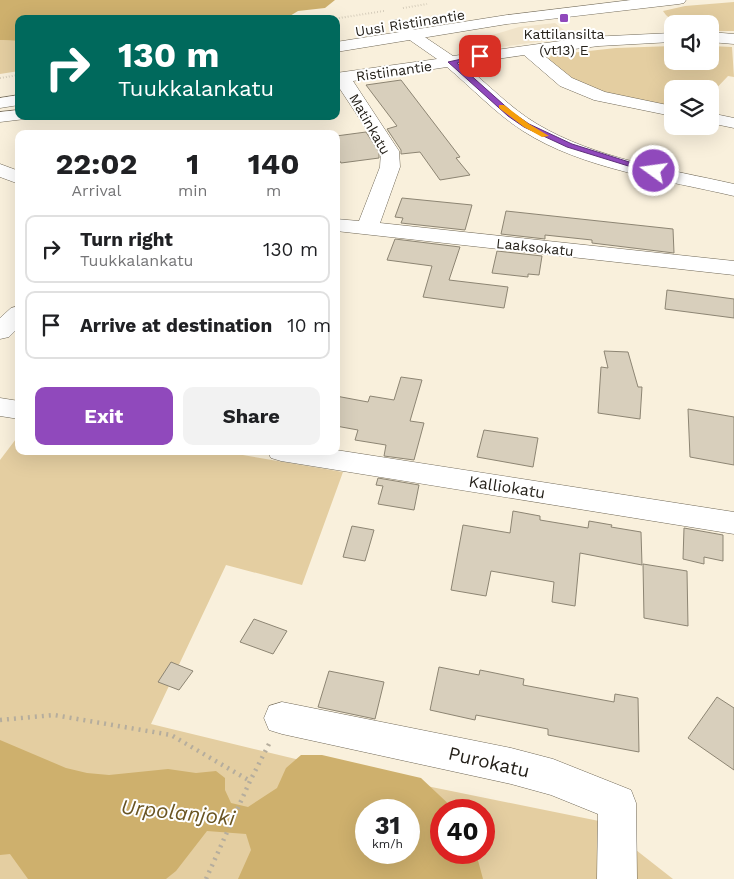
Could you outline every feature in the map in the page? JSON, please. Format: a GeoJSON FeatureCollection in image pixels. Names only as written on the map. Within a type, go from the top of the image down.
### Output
{"type":"FeatureCollection","features":[{"type":"Feature","properties":{"kind":"main road","name":"Uusi Ristiinantie"},"geometry":{"type":"LineString","coordinates":[[340,46],[402,29],[573,0]]}},
{"type":"Feature","properties":{"kind":"main road","name":"Uusi Ristiinantie"},"geometry":{"type":"LineString","coordinates":[[340,34],[679,0]]}},
{"type":"Feature","properties":{"kind":"main road"},"geometry":{"type":"LineString","coordinates":[[402,29],[452,62],[511,114],[544,135],[600,156],[734,190]]}},
{"type":"Feature","properties":{"kind":"main road","name":"Ristiinantie"},"geometry":{"type":"LineString","coordinates":[[340,78],[590,42],[664,37]]}},
{"type":"Feature","properties":{"kind":"main road"},"geometry":{"type":"LineString","coordinates":[[719,38],[734,39]]}},
{"type":"Feature","properties":{"kind":"main road"},"geometry":{"type":"LineString","coordinates":[[528,50],[566,82],[600,96],[664,109]]}},
{"type":"Feature","properties":{"kind":"main road","name":"Matinkatu"},"geometry":{"type":"LineString","coordinates":[[340,79],[390,151],[391,159],[367,229]]}},
{"type":"Feature","properties":{"kind":"main road"},"geometry":{"type":"LineString","coordinates":[[0,91],[15,89]]}},
{"type":"Feature","properties":{"kind":"main road"},"geometry":{"type":"LineString","coordinates":[[0,103],[15,101]]}},
{"type":"Feature","properties":{"kind":"main road"},"geometry":{"type":"LineString","coordinates":[[0,117],[15,115]]}},
{"type":"Feature","properties":{"kind":"main road"},"geometry":{"type":"LineString","coordinates":[[719,120],[734,123]]}},
{"type":"Feature","properties":{"kind":"main road"},"geometry":{"type":"LineString","coordinates":[[0,170],[15,176]]}},
{"type":"Feature","properties":{"kind":"main road","name":"Laaksokatu"},"geometry":{"type":"LineString","coordinates":[[340,226],[734,268]]}},
{"type":"Feature","properties":{"kind":"main road"},"geometry":{"type":"LineString","coordinates":[[0,332],[15,317]]}},
{"type":"Feature","properties":{"kind":"main road"},"geometry":{"type":"LineString","coordinates":[[0,407],[15,409]]}},
{"type":"Feature","properties":{"kind":"main road","name":"Kalliokatu"},"geometry":{"type":"LineString","coordinates":[[306,455],[734,523]]}},
{"type":"Feature","properties":{"kind":"main road","name":"Purokatu"},"geometry":{"type":"LineString","coordinates":[[282,718],[511,766],[553,777],[617,803],[618,879]]}},
{"type":"Feature","properties":{"kind":"path"},"geometry":{"type":"LineString","coordinates":[[398,8],[427,4]]}},
{"type":"Feature","properties":{"kind":"path"},"geometry":{"type":"LineString","coordinates":[[340,18],[389,10]]}},
{"type":"Feature","properties":{"kind":"path"},"geometry":{"type":"LineString","coordinates":[[0,78],[15,76]]}},
{"type":"Feature","properties":{"kind":"path"},"geometry":{"type":"LineString","coordinates":[[0,720],[54,715],[171,735],[250,781]]}},
{"type":"Feature","properties":{"kind":"path"},"geometry":{"type":"LineString","coordinates":[[206,879],[250,781],[282,718]]}},
{"type":"Feature","properties":{"kind":"shaded area"},"geometry":{"type":"Polygon","coordinates":[[[734,2],[734,31],[719,31],[719,15],[666,15],[663,11],[685,6],[734,2]]]}},
{"type":"Feature","properties":{"kind":"shaded area"},"geometry":{"type":"Polygon","coordinates":[[[555,23],[573,37],[487,49],[462,44],[519,27],[555,23]]]}},
{"type":"Feature","properties":{"kind":"shaded area"},"geometry":{"type":"Polygon","coordinates":[[[0,40],[15,41],[15,72],[0,74],[0,40]]]}},
{"type":"Feature","properties":{"kind":"shaded area"},"geometry":{"type":"Polygon","coordinates":[[[664,46],[664,70],[719,70],[719,46],[732,47],[734,77],[728,76],[719,86],[719,80],[664,80],[664,104],[601,92],[571,79],[548,59],[552,55],[616,48],[664,46]]]}},
{"type":"Feature","properties":{"kind":"shaded area"},"geometry":{"type":"Polygon","coordinates":[[[15,440],[15,455],[243,455],[343,472],[302,585],[226,565],[151,724],[304,761],[491,799],[430,799],[430,864],[495,864],[495,800],[599,821],[673,879],[0,879],[0,460],[15,440]]]}},
{"type":"Feature","properties":{"kind":"water"},"geometry":{"type":"Polygon","coordinates":[[[0,0],[335,0],[325,8],[298,11],[292,15],[15,15],[15,41],[0,40],[0,0]]]}},
{"type":"Feature","properties":{"kind":"water","name":"Urpolanjoki"},"geometry":{"type":"Polygon","coordinates":[[[0,740],[66,768],[87,773],[109,775],[168,769],[196,773],[216,771],[225,778],[225,790],[231,803],[248,807],[277,788],[286,768],[301,755],[322,755],[421,778],[443,799],[430,799],[430,864],[479,864],[483,879],[238,879],[251,850],[246,834],[207,831],[176,871],[166,879],[28,879],[10,854],[0,855],[0,740]]]}},
{"type":"Feature","properties":{"kind":"building"},"geometry":{"type":"Polygon","coordinates":[[[401,80],[460,157],[456,158],[470,175],[440,180],[420,152],[401,154],[401,150],[387,129],[397,126],[366,85],[401,80]]]}},
{"type":"Feature","properties":{"kind":"building"},"geometry":{"type":"Polygon","coordinates":[[[366,132],[379,152],[379,158],[341,163],[340,135],[366,132]]]}},
{"type":"Feature","properties":{"kind":"building"},"geometry":{"type":"Polygon","coordinates":[[[402,198],[472,205],[465,230],[401,223],[403,218],[395,217],[402,198]]]}},
{"type":"Feature","properties":{"kind":"building"},"geometry":{"type":"Polygon","coordinates":[[[506,211],[673,229],[674,253],[592,243],[592,240],[545,235],[545,239],[501,234],[506,211]]]}},
{"type":"Feature","properties":{"kind":"building"},"geometry":{"type":"Polygon","coordinates":[[[395,239],[460,247],[449,280],[508,287],[504,308],[423,297],[432,266],[387,260],[395,239]]]}},
{"type":"Feature","properties":{"kind":"building"},"geometry":{"type":"Polygon","coordinates":[[[497,251],[542,256],[539,275],[528,274],[528,277],[492,273],[497,251]]]}},
{"type":"Feature","properties":{"kind":"building"},"geometry":{"type":"Polygon","coordinates":[[[667,290],[734,299],[734,318],[665,309],[667,290]]]}},
{"type":"Feature","properties":{"kind":"building"},"geometry":{"type":"Polygon","coordinates":[[[604,351],[628,352],[638,387],[642,387],[640,419],[598,413],[601,367],[608,368],[604,351]]]}},
{"type":"Feature","properties":{"kind":"building"},"geometry":{"type":"Polygon","coordinates":[[[401,377],[422,380],[410,421],[424,423],[414,460],[384,456],[386,445],[355,440],[358,430],[340,427],[340,397],[368,402],[370,396],[394,400],[401,377]]]}},
{"type":"Feature","properties":{"kind":"building"},"geometry":{"type":"Polygon","coordinates":[[[688,409],[734,417],[734,465],[690,457],[688,409]]]}},
{"type":"Feature","properties":{"kind":"building"},"geometry":{"type":"Polygon","coordinates":[[[484,430],[538,438],[533,467],[477,457],[484,430]]]}},
{"type":"Feature","properties":{"kind":"building"},"geometry":{"type":"Polygon","coordinates":[[[378,478],[419,485],[414,510],[378,504],[383,486],[376,485],[378,478]]]}},
{"type":"Feature","properties":{"kind":"building"},"geometry":{"type":"Polygon","coordinates":[[[513,511],[540,516],[540,520],[588,528],[589,521],[641,532],[642,565],[580,553],[575,606],[552,602],[554,582],[491,571],[486,596],[451,590],[463,525],[510,533],[513,511]]]}},
{"type":"Feature","properties":{"kind":"building"},"geometry":{"type":"Polygon","coordinates":[[[352,526],[374,530],[365,561],[343,557],[352,526]]]}},
{"type":"Feature","properties":{"kind":"building"},"geometry":{"type":"Polygon","coordinates":[[[684,528],[723,535],[723,561],[704,557],[704,564],[683,559],[684,528]]]}},
{"type":"Feature","properties":{"kind":"building"},"geometry":{"type":"Polygon","coordinates":[[[643,564],[687,571],[688,626],[644,618],[643,564]]]}},
{"type":"Feature","properties":{"kind":"building"},"geometry":{"type":"Polygon","coordinates":[[[254,619],[287,631],[273,654],[240,642],[254,619]]]}},
{"type":"Feature","properties":{"kind":"building"},"geometry":{"type":"Polygon","coordinates":[[[171,662],[193,671],[179,690],[158,682],[171,662]]]}},
{"type":"Feature","properties":{"kind":"building"},"geometry":{"type":"Polygon","coordinates":[[[439,667],[479,675],[480,670],[524,679],[523,685],[614,702],[615,694],[638,698],[639,752],[548,735],[548,729],[476,715],[475,720],[430,710],[439,667]]]}},
{"type":"Feature","properties":{"kind":"building"},"geometry":{"type":"Polygon","coordinates":[[[329,671],[384,682],[375,719],[318,707],[329,671]]]}},
{"type":"Feature","properties":{"kind":"building"},"geometry":{"type":"Polygon","coordinates":[[[717,697],[734,708],[734,770],[688,738],[717,697]]]}},
{"type":"Feature","properties":{"kind":"slow traffic"},"geometry":{"type":"LineString","coordinates":[[502,106],[526,125],[545,136]]}},
{"type":"Feature","properties":{"kind":"place","name":"Kattilansilta (vt13) E"},"geometry":{"type":"Point","coordinates":[564,18]}},
{"type":"Feature","properties":{"kind":"route"},"geometry":{"type":"LineString","coordinates":[[480,56],[452,62],[526,125],[569,145],[654,171]]}}]}
